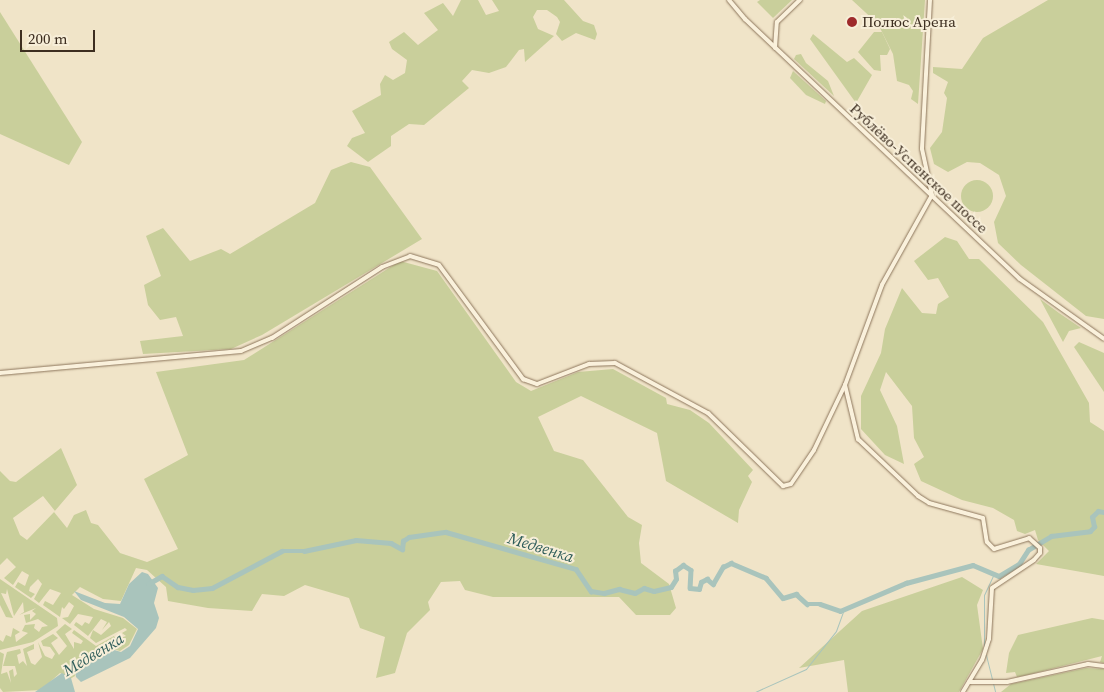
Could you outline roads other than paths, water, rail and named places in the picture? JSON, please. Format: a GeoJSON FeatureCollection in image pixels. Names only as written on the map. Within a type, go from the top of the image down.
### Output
{"type":"FeatureCollection","features":[{"type":"Feature","properties":{"kind":"street","name":"Рублёво-Успенское шоссе"},"geometry":{"type":"LineString","coordinates":[[729,0],[775,48],[1020,279],[1104,339]]}},
{"type":"Feature","properties":{"kind":"street"},"geometry":{"type":"LineString","coordinates":[[775,48],[777,22],[800,0]]}},
{"type":"Feature","properties":{"kind":"street"},"geometry":{"type":"LineString","coordinates":[[0,373],[241,351],[272,338],[382,267],[410,256],[439,265],[523,379],[537,384],[589,364],[615,363],[708,413],[784,486],[791,484],[811,455],[845,385],[882,285],[932,195],[922,148],[930,0]]}},
{"type":"Feature","properties":{"kind":"street"},"geometry":{"type":"LineString","coordinates":[[845,385],[858,439],[918,496],[929,503],[983,518],[987,542],[994,549],[1021,539],[1035,542],[1040,548],[1040,553],[1034,560],[992,588],[989,600],[989,639],[963,692]]}},
{"type":"Feature","properties":{"kind":"street"},"geometry":{"type":"LineString","coordinates":[[969,682],[1007,682],[1088,664],[1104,666]]}},
{"type":"Feature","properties":{"kind":"water"},"geometry":{"type":"Polygon","coordinates":[[[142,572],[148,574],[158,588],[154,603],[159,618],[156,628],[130,658],[81,682],[76,677],[75,671],[81,669],[101,646],[121,652],[130,646],[138,629],[124,617],[81,600],[74,591],[105,603],[120,604],[129,584],[142,572]]]}},
{"type":"Feature","properties":{"kind":"water"},"geometry":{"type":"Polygon","coordinates":[[[62,673],[71,678],[75,692],[35,692],[62,673]]]}},
{"type":"Feature","properties":{"kind":"waterway","name":"Медвенка"},"geometry":{"type":"LineString","coordinates":[[148,584],[162,576],[178,587],[193,590],[212,588],[282,551],[304,551],[356,540],[391,543],[402,549],[403,541],[409,537],[446,532],[576,569],[591,591],[604,593],[619,589],[635,593],[644,588],[654,591],[671,587],[676,579],[675,571],[683,565],[691,570],[690,588],[699,589],[701,582],[707,579],[713,584],[723,567],[731,563],[766,578],[783,598],[796,594],[807,604],[820,604],[840,611],[906,583],[973,565],[999,576],[1019,564],[1028,550],[1051,536],[1090,531],[1094,527],[1092,517],[1098,511],[1104,512]]}},
{"type":"Feature","properties":{"kind":"waterway"},"geometry":{"type":"LineString","coordinates":[[984,647],[984,595],[993,576]]}},
{"type":"Feature","properties":{"kind":"waterway"},"geometry":{"type":"LineString","coordinates":[[755,692],[806,669],[836,631],[844,609]]}},
{"type":"Feature","properties":{"kind":"waterway"},"geometry":{"type":"LineString","coordinates":[[986,655],[995,692]]}},
{"type":"Feature","properties":{"kind":"place","name":"Полюс Арена"},"geometry":{"type":"Point","coordinates":[852,22]}}]}
